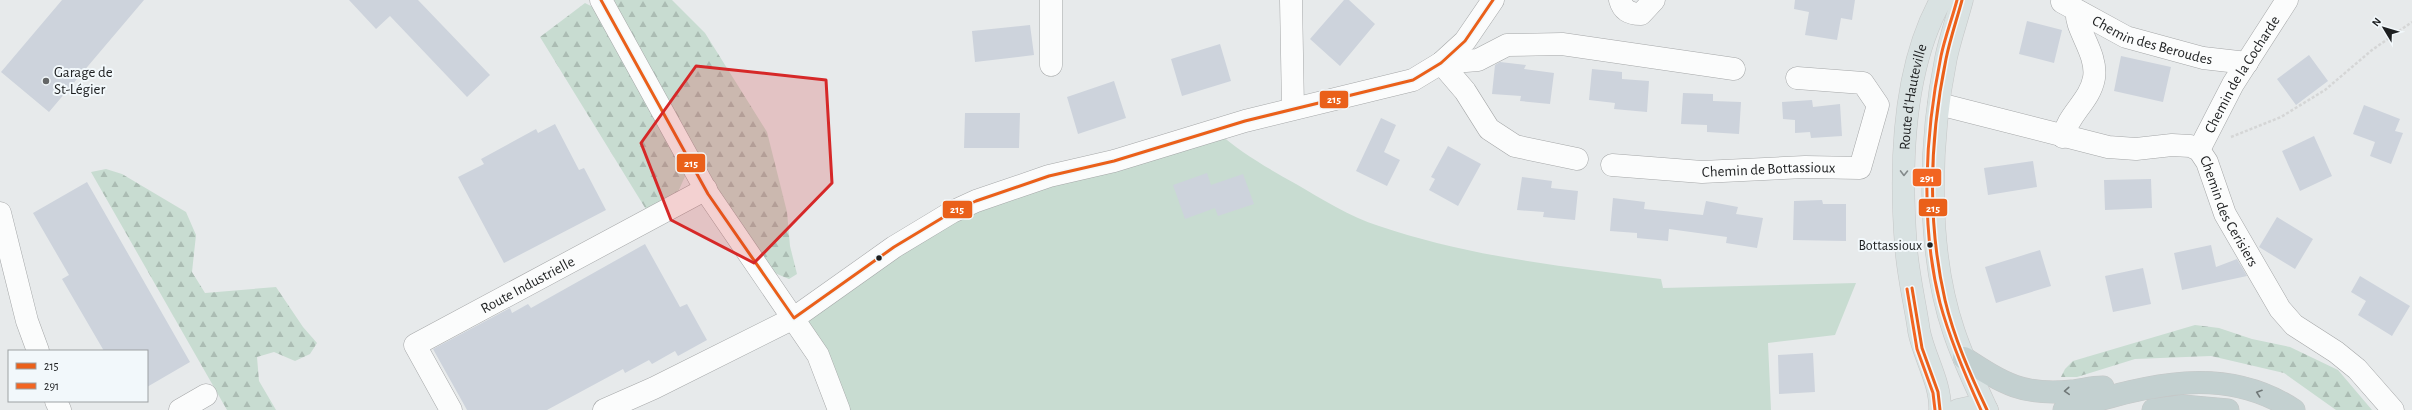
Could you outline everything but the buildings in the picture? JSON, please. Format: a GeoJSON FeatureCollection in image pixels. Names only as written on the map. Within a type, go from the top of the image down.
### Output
{"type":"FeatureCollection","features":[{"type":"Feature","properties":{"kind":"highway"},"geometry":{"type":"LineString","coordinates":[[1964,358],[2005,384],[2022,389],[2056,392],[2108,386],[2134,389]]}},
{"type":"Feature","properties":{"kind":"highway"},"geometry":{"type":"LineString","coordinates":[[2064,410],[2134,389],[2167,383],[2202,382],[2229,385],[2259,392],[2294,410]]}},
{"type":"Feature","properties":{"kind":"highway"},"geometry":{"type":"LineString","coordinates":[[2153,410],[2183,406],[2228,410]]}},
{"type":"Feature","properties":{"kind":"main road","name":"Route d'Hauteville"},"geometry":{"type":"LineString","coordinates":[[1940,410],[1938,392],[1922,348],[1906,248],[1904,171],[1909,106],[1922,47],[1941,0]]}},
{"type":"Feature","properties":{"kind":"main road","name":"Route d'Hauteville"},"geometry":{"type":"LineString","coordinates":[[1962,0],[1946,57],[1939,104],[1934,173],[1936,247],[1954,331],[1987,410]]}},
{"type":"Feature","properties":{"kind":"main road"},"geometry":{"type":"LineString","coordinates":[[1909,106],[1939,104]]}},
{"type":"Feature","properties":{"kind":"main road"},"geometry":{"type":"LineString","coordinates":[[1958,410],[1972,408],[1987,410]]}},
{"type":"Feature","properties":{"kind":"street"},"geometry":{"type":"LineString","coordinates":[[601,0],[706,189],[818,355],[839,410]]}},
{"type":"Feature","properties":{"kind":"street"},"geometry":{"type":"LineString","coordinates":[[1051,0],[1051,65]]}},
{"type":"Feature","properties":{"kind":"street"},"geometry":{"type":"LineString","coordinates":[[1291,0],[1293,108]]}},
{"type":"Feature","properties":{"kind":"street"},"geometry":{"type":"LineString","coordinates":[[604,410],[654,388],[794,318],[894,247],[952,212],[976,201],[1049,176],[1114,161],[1293,108],[1338,100],[1413,80],[1441,64],[1465,41],[1493,0]]}},
{"type":"Feature","properties":{"kind":"street"},"geometry":{"type":"LineString","coordinates":[[1620,0],[1626,11],[1635,14],[1641,14],[1654,0]]}},
{"type":"Feature","properties":{"kind":"street","name":"Chemin de la Cocharde"},"geometry":{"type":"LineString","coordinates":[[2199,150],[2233,84],[2287,0]]}},
{"type":"Feature","properties":{"kind":"street","name":"Chemin des Beroudes"},"geometry":{"type":"LineString","coordinates":[[2063,137],[2070,117],[2089,93],[2094,78],[2092,56],[2070,6],[2126,37],[2203,58],[2247,63]]}},
{"type":"Feature","properties":{"kind":"street"},"geometry":{"type":"LineString","coordinates":[[1441,64],[1478,60],[1507,45],[1562,44],[1734,69]]}},
{"type":"Feature","properties":{"kind":"street"},"geometry":{"type":"LineString","coordinates":[[1441,64],[1465,91],[1489,129],[1515,146],[1577,159]]}},
{"type":"Feature","properties":{"kind":"street"},"geometry":{"type":"LineString","coordinates":[[1796,78],[1863,83],[1878,105],[1909,106]]}},
{"type":"Feature","properties":{"kind":"street","name":"Chemin des Cerisiers"},"geometry":{"type":"LineString","coordinates":[[1939,104],[2063,137],[2122,149],[2149,149],[2172,145],[2190,146],[2199,150],[2207,162],[2225,214],[2280,309],[2294,325],[2336,352],[2357,368],[2393,410]]}},
{"type":"Feature","properties":{"kind":"street","name":"Chemin de Bottassioux"},"geometry":{"type":"LineString","coordinates":[[1612,165],[1702,172],[1805,167],[1860,168],[1878,105]]}},
{"type":"Feature","properties":{"kind":"street","name":"Route Industrielle"},"geometry":{"type":"LineString","coordinates":[[451,410],[415,345],[706,189]]}},
{"type":"Feature","properties":{"kind":"street"},"geometry":{"type":"LineString","coordinates":[[0,213],[27,321],[38,350]]}},
{"type":"Feature","properties":{"kind":"street"},"geometry":{"type":"LineString","coordinates":[[180,410],[206,394]]}},
{"type":"Feature","properties":{"kind":"path"},"geometry":{"type":"LineString","coordinates":[[2199,150],[2281,117],[2325,90],[2372,50],[2412,22]]}},
{"type":"Feature","properties":{"kind":"highlighted area"},"geometry":{"type":"Polygon","coordinates":[[[696,66],[826,80],[832,183],[754,263],[671,220],[641,143],[696,66]]]}},
{"type":"Feature","properties":{"kind":"green space"},"geometry":{"type":"Polygon","coordinates":[[[614,0],[672,0],[705,33],[767,132],[787,212],[790,246],[797,274],[789,279],[758,266],[691,163],[678,192],[647,211],[540,37],[585,3],[609,15],[629,50],[614,0]]]}},
{"type":"Feature","properties":{"kind":"green space"},"geometry":{"type":"Polygon","coordinates":[[[1216,131],[1244,153],[1264,166],[1347,213],[1379,226],[1448,246],[1518,260],[1661,279],[1663,288],[1856,283],[1835,335],[1768,343],[1771,410],[839,410],[794,318],[921,230],[1216,131]]]}},
{"type":"Feature","properties":{"kind":"green space"},"geometry":{"type":"Polygon","coordinates":[[[106,169],[122,174],[186,212],[196,235],[192,272],[205,293],[276,287],[303,327],[317,343],[310,354],[295,361],[274,352],[257,357],[259,381],[276,410],[227,410],[91,172],[106,169]]]}},
{"type":"Feature","properties":{"kind":"green space"},"geometry":{"type":"Polygon","coordinates":[[[2195,325],[2219,328],[2252,339],[2290,347],[2338,370],[2372,410],[2336,410],[2284,373],[2211,356],[2135,359],[2077,377],[2061,377],[2065,369],[2073,361],[2195,325]]]}},
{"type":"Feature","properties":{"kind":"transit line","name":"215"},"geometry":{"type":"LineString","coordinates":[[601,0],[708,194],[794,318]]}},
{"type":"Feature","properties":{"kind":"transit line","name":"215"},"geometry":{"type":"LineString","coordinates":[[794,318],[894,247],[952,212],[976,201],[1049,176],[1114,161],[1245,121],[1413,80],[1441,63],[1465,41],[1493,0]]}},
{"type":"Feature","properties":{"kind":"transit line","name":"291"},"geometry":{"type":"LineString","coordinates":[[1957,0],[1943,49],[1931,116],[1928,148],[1927,211],[1929,242],[1940,303],[1958,357],[1981,410]]}},
{"type":"Feature","properties":{"kind":"transit line","name":"215"},"geometry":{"type":"LineString","coordinates":[[1962,0],[1948,52],[1941,89],[1934,149],[1933,210],[1935,240],[1945,300],[1963,356],[1987,410]]}},
{"type":"Feature","properties":{"kind":"transit line","name":"215"},"geometry":{"type":"LineString","coordinates":[[1912,288],[1922,348],[1938,392],[1940,410]]}},
{"type":"Feature","properties":{"kind":"transit line","name":"291"},"geometry":{"type":"LineString","coordinates":[[1907,289],[1917,349],[1933,393],[1935,410]]}},
{"type":"Feature","properties":{"kind":"place","name":"Garage de St-Légier"},"geometry":{"type":"Point","coordinates":[46,81]}},
{"type":"Feature","properties":{"kind":"place","name":"Bottassioux"},"geometry":{"type":"Point","coordinates":[1930,245]}}]}
